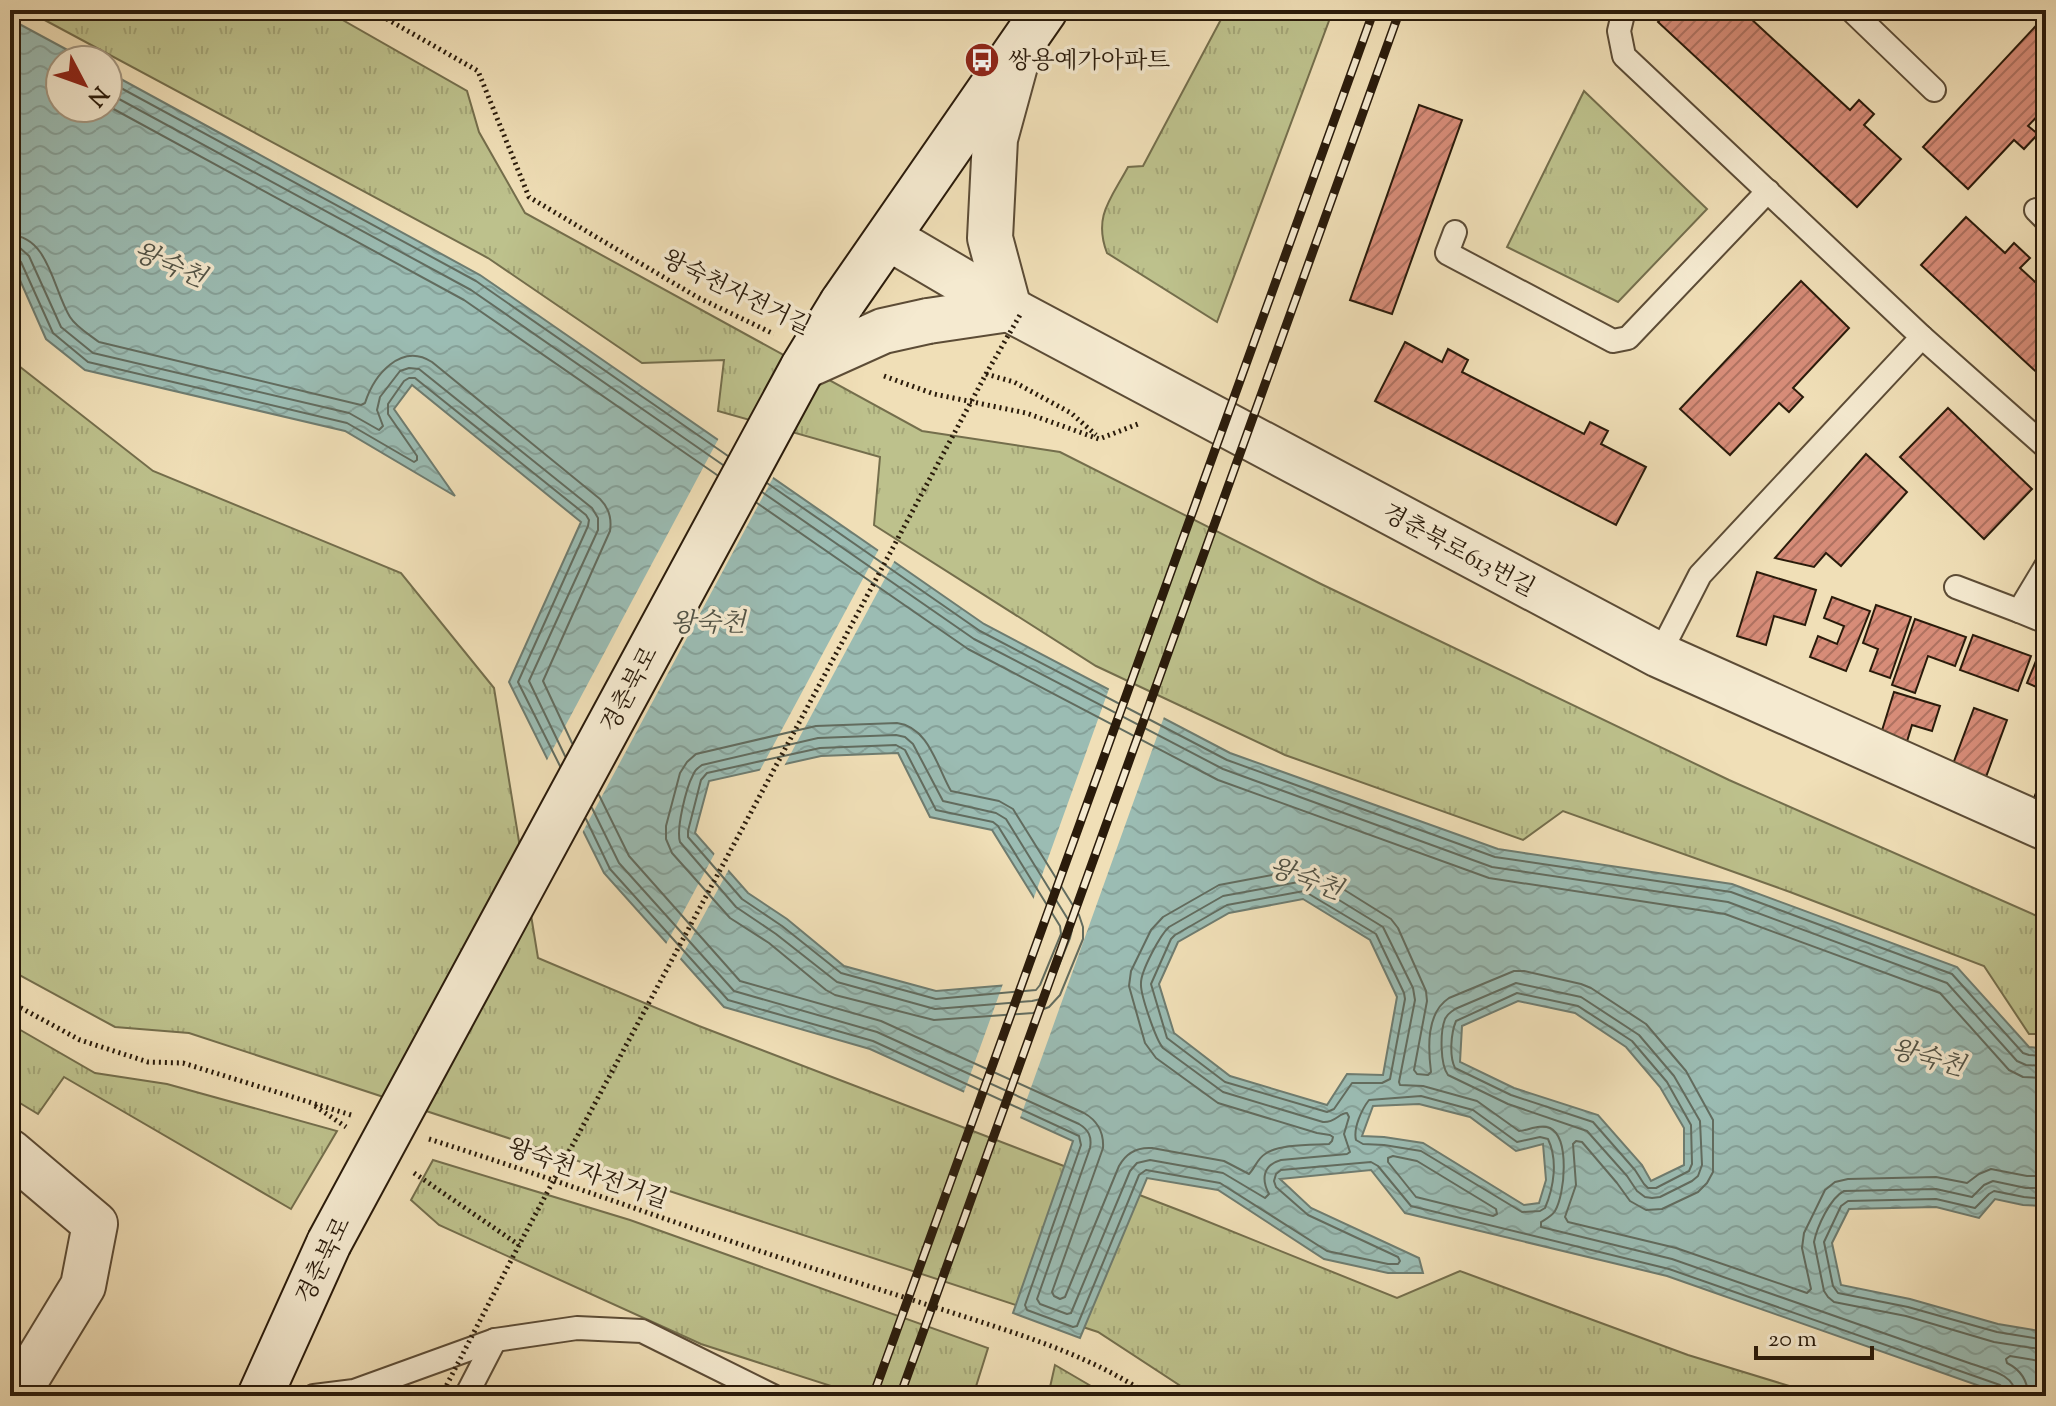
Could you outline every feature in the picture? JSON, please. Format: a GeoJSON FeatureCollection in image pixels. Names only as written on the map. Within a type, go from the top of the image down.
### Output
{"type":"FeatureCollection","features":[{"type":"Feature","properties":{"kind":"street","name":"경춘북로"},"geometry":{"type":"LineString","coordinates":[[260,1396],[329,1243],[790,351],[842,303],[1045,10]]}},
{"type":"Feature","properties":{"kind":"street"},"geometry":{"type":"LineString","coordinates":[[790,351],[928,321],[1014,312],[990,238],[995,139],[1020,47]]}},
{"type":"Feature","properties":{"kind":"street","name":"경춘북로613번길"},"geometry":{"type":"LineString","coordinates":[[889,238],[1014,312],[1659,655],[2046,828]]}},
{"type":"Feature","properties":{"kind":"street"},"geometry":{"type":"LineString","coordinates":[[10,1152],[95,1224],[83,1286],[16,1396]]}},
{"type":"Feature","properties":{"kind":"lane"},"geometry":{"type":"LineString","coordinates":[[1624,10],[1619,31],[1624,56],[1922,337],[2046,447]]}},
{"type":"Feature","properties":{"kind":"lane"},"geometry":{"type":"LineString","coordinates":[[1851,10],[1934,90]]}},
{"type":"Feature","properties":{"kind":"lane"},"geometry":{"type":"LineString","coordinates":[[1455,232],[1447,253],[1613,341],[1628,338],[1768,191]]}},
{"type":"Feature","properties":{"kind":"lane"},"geometry":{"type":"LineString","coordinates":[[1659,655],[1700,575],[1922,337]]}},
{"type":"Feature","properties":{"kind":"lane"},"geometry":{"type":"LineString","coordinates":[[2019,611],[2046,566]]}},
{"type":"Feature","properties":{"kind":"lane"},"geometry":{"type":"LineString","coordinates":[[1956,587],[2046,622]]}},
{"type":"Feature","properties":{"kind":"lane"},"geometry":{"type":"LineString","coordinates":[[314,1396],[354,1391],[495,1340],[577,1328],[642,1331],[773,1396]]}},
{"type":"Feature","properties":{"kind":"lane"},"geometry":{"type":"LineString","coordinates":[[466,1396],[495,1340]]}},
{"type":"Feature","properties":{"kind":"path","name":"왕숙천자전거길"},"geometry":{"type":"LineString","coordinates":[[371,10],[478,71],[529,197],[790,351]]}},
{"type":"Feature","properties":{"kind":"path"},"geometry":{"type":"LineString","coordinates":[[441,1396],[986,374],[1014,312]]}},
{"type":"Feature","properties":{"kind":"path"},"geometry":{"type":"LineString","coordinates":[[876,373],[934,394],[1026,413],[1099,439],[1188,406]]}},
{"type":"Feature","properties":{"kind":"path"},"geometry":{"type":"LineString","coordinates":[[986,374],[1014,382],[1071,413],[1099,439]]}},
{"type":"Feature","properties":{"kind":"path"},"geometry":{"type":"LineString","coordinates":[[10,1002],[80,1040],[148,1062],[183,1063],[356,1117]]}},
{"type":"Feature","properties":{"kind":"path","name":"왕숙천 자전거길"},"geometry":{"type":"LineString","coordinates":[[416,1135],[792,1262],[1022,1335],[1079,1357],[1150,1396]]}},
{"type":"Feature","properties":{"kind":"green space"},"geometry":{"type":"Polygon","coordinates":[[[26,10],[325,10],[467,91],[479,132],[525,213],[922,431],[1060,452],[1321,584],[1729,780],[2046,920],[2046,1034],[2029,1034],[1984,966],[1790,892],[1563,811],[1523,840],[1285,755],[1096,666],[874,525],[880,457],[718,411],[724,360],[642,363],[488,258],[124,63],[124,44],[89,44],[26,10]]]}},
{"type":"Feature","properties":{"kind":"green space"},"geometry":{"type":"Polygon","coordinates":[[[1226,10],[1333,10],[1217,322],[1107,253],[1102,228],[1106,208],[1128,167],[1143,166],[1226,10]]]}},
{"type":"Feature","properties":{"kind":"green space"},"geometry":{"type":"Polygon","coordinates":[[[1584,91],[1707,209],[1618,302],[1507,247],[1584,91]]]}},
{"type":"Feature","properties":{"kind":"green space"},"geometry":{"type":"Polygon","coordinates":[[[10,359],[153,471],[401,573],[494,688],[538,958],[699,1026],[1189,1214],[1397,1298],[1460,1271],[1688,1355],[1822,1396],[1196,1396],[1098,1332],[189,1033],[115,1027],[10,970],[10,359]]]}},
{"type":"Feature","properties":{"kind":"green space"},"geometry":{"type":"Polygon","coordinates":[[[10,1024],[95,1073],[167,1084],[337,1131],[291,1209],[64,1077],[38,1114],[10,1097],[10,1024]]]}},
{"type":"Feature","properties":{"kind":"green space"},"geometry":{"type":"Polygon","coordinates":[[[433,1160],[630,1220],[988,1348],[973,1396],[862,1396],[701,1344],[439,1225],[411,1200],[433,1160]]]}},
{"type":"Feature","properties":{"kind":"green space"},"geometry":{"type":"Polygon","coordinates":[[[1055,1365],[1108,1396],[1048,1396],[1055,1365]]]}},
{"type":"Feature","properties":{"kind":"water","name":"왕숙천"},"geometry":{"type":"Polygon","coordinates":[[[10,19],[56,44],[44,44],[44,124],[124,124],[124,81],[480,275],[984,624],[1230,753],[1498,849],[1732,884],[1957,967],[2029,1047],[2046,1049],[2046,1206],[1995,1199],[1979,1218],[1936,1207],[1849,1209],[1832,1243],[1841,1285],[1910,1299],[1998,1324],[2046,1332],[2046,1396],[2008,1396],[1667,1276],[1405,1213],[1371,1170],[1280,1179],[1311,1208],[1419,1258],[1423,1273],[1388,1273],[1324,1259],[1218,1190],[1147,1178],[1080,1338],[1013,1313],[1073,1141],[870,1049],[724,1007],[604,873],[509,682],[581,522],[412,385],[394,409],[455,496],[345,431],[85,370],[46,339],[12,262],[10,19]],[[898,753],[821,756],[709,781],[695,833],[748,893],[787,919],[844,966],[936,991],[1032,983],[1054,930],[992,830],[930,817],[898,753]],[[1303,899],[1229,913],[1178,942],[1159,984],[1174,1033],[1230,1076],[1327,1105],[1347,1074],[1383,1075],[1397,997],[1370,940],[1303,899]],[[1518,1001],[1462,1026],[1460,1062],[1514,1088],[1598,1115],[1642,1165],[1651,1181],[1684,1165],[1684,1128],[1660,1087],[1626,1047],[1575,1013],[1518,1001]],[[1419,1104],[1373,1106],[1362,1136],[1423,1143],[1524,1205],[1539,1203],[1546,1180],[1543,1144],[1516,1151],[1470,1117],[1419,1104]]]}},
{"type":"Feature","properties":{"kind":"pier"},"geometry":{"type":"Polygon","coordinates":[[[720,436],[775,474],[581,835],[545,764],[720,436]]]}},
{"type":"Feature","properties":{"kind":"pier"},"geometry":{"type":"Polygon","coordinates":[[[880,547],[896,558],[783,768],[758,774],[880,547]]]}},
{"type":"Feature","properties":{"kind":"pier"},"geometry":{"type":"Polygon","coordinates":[[[1110,686],[1165,714],[1019,1121],[963,1095],[1004,981],[1029,979],[1049,931],[1032,903],[1110,686]]]}},
{"type":"Feature","properties":{"kind":"pier"},"geometry":{"type":"Polygon","coordinates":[[[716,851],[730,867],[678,963],[664,948],[716,851]]]}},
{"type":"Feature","properties":{"kind":"building"},"geometry":{"type":"Polygon","coordinates":[[[1669,10],[1756,10],[1749,17],[1850,110],[1859,100],[1874,114],[1864,125],[1901,159],[1857,207],[1658,22],[1669,10]]]}},
{"type":"Feature","properties":{"kind":"building"},"geometry":{"type":"Polygon","coordinates":[[[2046,15],[2046,107],[2028,126],[2038,134],[2024,149],[2014,140],[1968,189],[1923,147],[2046,15]]]}},
{"type":"Feature","properties":{"kind":"building"},"geometry":{"type":"Polygon","coordinates":[[[1419,105],[1462,120],[1392,314],[1350,300],[1419,105]]]}},
{"type":"Feature","properties":{"kind":"building"},"geometry":{"type":"Polygon","coordinates":[[[1966,217],[2005,253],[2014,243],[2030,258],[2020,268],[2046,292],[2046,381],[1921,265],[1966,217]]]}},
{"type":"Feature","properties":{"kind":"building"},"geometry":{"type":"Polygon","coordinates":[[[1801,281],[1849,328],[1793,388],[1803,397],[1789,412],[1779,403],[1730,455],[1680,409],[1801,281]]]}},
{"type":"Feature","properties":{"kind":"building"},"geometry":{"type":"Polygon","coordinates":[[[1405,342],[1442,362],[1448,349],[1468,360],[1462,372],[1584,434],[1590,422],[1608,431],[1601,444],[1646,467],[1616,525],[1375,401],[1405,342]]]}},
{"type":"Feature","properties":{"kind":"building"},"geometry":{"type":"Polygon","coordinates":[[[1948,408],[2032,489],[1984,539],[1900,457],[1948,408]]]}},
{"type":"Feature","properties":{"kind":"building"},"geometry":{"type":"Polygon","coordinates":[[[1866,454],[1907,492],[1841,566],[1826,553],[1814,567],[1775,558],[1866,454]]]}},
{"type":"Feature","properties":{"kind":"building"},"geometry":{"type":"Polygon","coordinates":[[[1757,572],[1816,590],[1805,625],[1774,616],[1766,645],[1737,636],[1757,572]]]}},
{"type":"Feature","properties":{"kind":"building"},"geometry":{"type":"Polygon","coordinates":[[[1832,597],[1870,611],[1846,671],[1810,657],[1818,636],[1837,644],[1844,626],[1824,618],[1832,597]]]}},
{"type":"Feature","properties":{"kind":"building"},"geometry":{"type":"Polygon","coordinates":[[[1876,605],[1911,617],[1890,678],[1870,671],[1878,649],[1863,643],[1876,605]]]}},
{"type":"Feature","properties":{"kind":"building"},"geometry":{"type":"Polygon","coordinates":[[[1915,619],[1966,637],[1955,666],[1928,656],[1915,693],[1892,685],[1915,619]]]}},
{"type":"Feature","properties":{"kind":"building"},"geometry":{"type":"Polygon","coordinates":[[[1973,635],[2031,656],[2018,691],[1960,670],[1973,635]]]}},
{"type":"Feature","properties":{"kind":"building"},"geometry":{"type":"Polygon","coordinates":[[[2038,656],[2046,659],[2046,691],[2027,683],[2038,656]]]}},
{"type":"Feature","properties":{"kind":"building"},"geometry":{"type":"Polygon","coordinates":[[[1894,692],[1940,706],[1932,731],[1912,725],[1905,748],[1879,740],[1894,692]]]}},
{"type":"Feature","properties":{"kind":"building"},"geometry":{"type":"Polygon","coordinates":[[[1974,708],[2007,720],[1986,777],[1953,764],[1974,708]]]}},
{"type":"Feature","properties":{"kind":"building"},"geometry":{"type":"Polygon","coordinates":[[[2046,768],[2046,803],[2034,798],[2046,768]]]}},
{"type":"Feature","properties":{"kind":"railway"},"geometry":{"type":"LineString","coordinates":[[873,1396],[1374,10]]}},
{"type":"Feature","properties":{"kind":"railway"},"geometry":{"type":"LineString","coordinates":[[900,1396],[1400,10]]}},
{"type":"Feature","properties":{"kind":"place","name":"쌍용예가아파트"},"geometry":{"type":"Point","coordinates":[982,60]}}]}
